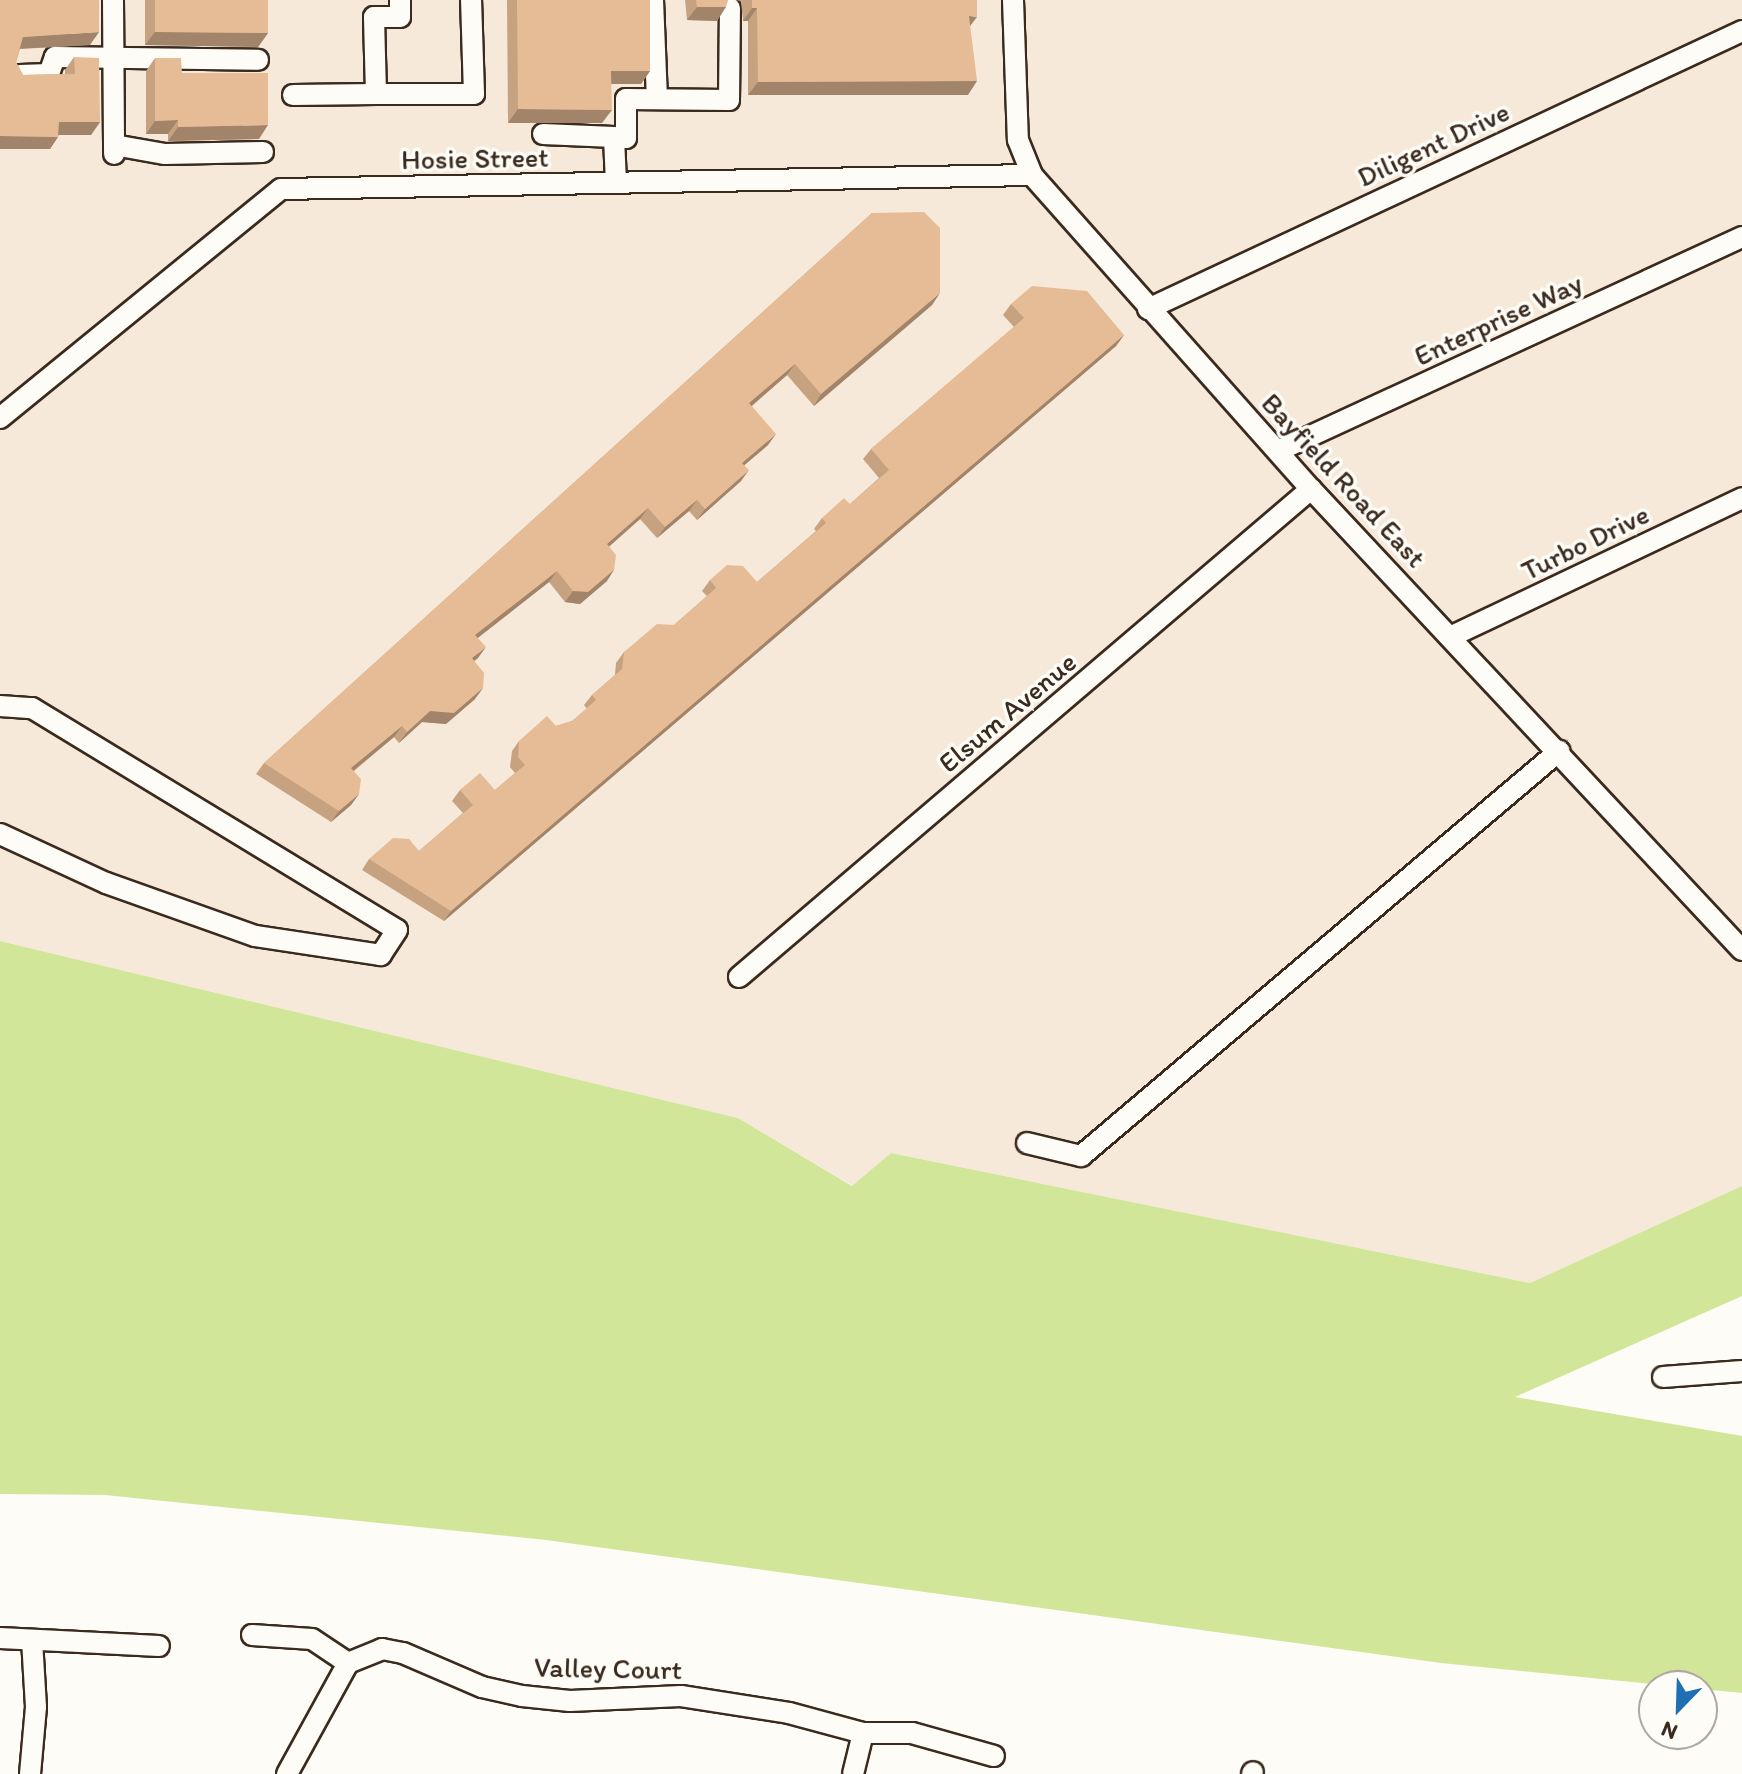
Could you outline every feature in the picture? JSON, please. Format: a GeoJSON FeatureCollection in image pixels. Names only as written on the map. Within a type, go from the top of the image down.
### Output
{"type":"FeatureCollection","features":[{"type":"Feature","properties":{"kind":"street"},"geometry":{"type":"LineString","coordinates":[[113,0],[114,149],[165,154],[263,152]]}},
{"type":"Feature","properties":{"kind":"street"},"geometry":{"type":"LineString","coordinates":[[376,94],[374,17],[400,17],[400,0]]}},
{"type":"Feature","properties":{"kind":"street"},"geometry":{"type":"LineString","coordinates":[[293,95],[474,94],[471,0]]}},
{"type":"Feature","properties":{"kind":"street"},"geometry":{"type":"LineString","coordinates":[[653,0],[657,99]]}},
{"type":"Feature","properties":{"kind":"street","name":"Bayfield Road East"},"geometry":{"type":"LineString","coordinates":[[1013,0],[1018,140],[1032,175],[1311,489],[1452,636],[1742,950]]}},
{"type":"Feature","properties":{"kind":"street"},"geometry":{"type":"LineString","coordinates":[[543,134],[626,138],[626,99],[729,100],[730,8]]}},
{"type":"Feature","properties":{"kind":"street","name":"Diligent Drive"},"geometry":{"type":"LineString","coordinates":[[1148,309],[1742,31]]}},
{"type":"Feature","properties":{"kind":"street"},"geometry":{"type":"LineString","coordinates":[[20,75],[49,74],[55,57],[258,60]]}},
{"type":"Feature","properties":{"kind":"street"},"geometry":{"type":"LineString","coordinates":[[614,137],[616,183]]}},
{"type":"Feature","properties":{"kind":"street","name":"Hosie Street"},"geometry":{"type":"LineString","coordinates":[[0,418],[281,189],[1032,175]]}},
{"type":"Feature","properties":{"kind":"street","name":"Enterprise Way"},"geometry":{"type":"LineString","coordinates":[[1278,451],[1742,237]]}},
{"type":"Feature","properties":{"kind":"street","name":"Elsum Avenue"},"geometry":{"type":"LineString","coordinates":[[739,977],[1311,489]]}},
{"type":"Feature","properties":{"kind":"street","name":"Turbo Drive"},"geometry":{"type":"LineString","coordinates":[[1452,636],[1742,498]]}},
{"type":"Feature","properties":{"kind":"street"},"geometry":{"type":"LineString","coordinates":[[0,706],[32,708],[397,930],[381,955],[255,936],[106,883],[0,834]]}},
{"type":"Feature","properties":{"kind":"street"},"geometry":{"type":"LineString","coordinates":[[1027,1143],[1081,1156],[1559,751]]}},
{"type":"Feature","properties":{"kind":"street"},"geometry":{"type":"LineString","coordinates":[[1663,1377],[1742,1371]]}},
{"type":"Feature","properties":{"kind":"street"},"geometry":{"type":"LineString","coordinates":[[252,1635],[312,1639],[348,1663],[287,1774]]}},
{"type":"Feature","properties":{"kind":"street"},"geometry":{"type":"LineString","coordinates":[[0,1638],[159,1646]]}},
{"type":"Feature","properties":{"kind":"street"},"geometry":{"type":"LineString","coordinates":[[30,1774],[36,1707],[32,1640]]}},
{"type":"Feature","properties":{"kind":"street","name":"Valley Court"},"geometry":{"type":"LineString","coordinates":[[348,1663],[382,1649],[403,1653],[482,1687],[522,1696],[730,1700],[863,1733],[912,1733],[994,1756]]}},
{"type":"Feature","properties":{"kind":"street"},"geometry":{"type":"LineString","coordinates":[[853,1774],[863,1733]]}},
{"type":"Feature","properties":{"kind":"shaded area"},"geometry":{"type":"Polygon","coordinates":[[[0,0],[1742,0],[1742,1186],[1530,1283],[891,1153],[853,1186],[738,1118],[0,941],[0,0]]]}},
{"type":"Feature","properties":{"kind":"green space"},"geometry":{"type":"Polygon","coordinates":[[[0,941],[738,1118],[852,1186],[891,1153],[1530,1283],[1742,1186],[1742,1296],[1515,1397],[1742,1436],[1742,1693],[1718,1691],[1718,1670],[1638,1670],[1638,1683],[1441,1663],[546,1540],[105,1495],[0,1494],[0,941]]]}},
{"type":"Feature","properties":{"kind":"building"},"geometry":{"type":"Polygon","coordinates":[[[0,0],[99,0],[99,32],[23,37],[16,62],[23,75],[75,74],[74,57],[99,58],[100,122],[59,122],[58,137],[0,136],[0,0]]]}},
{"type":"Feature","properties":{"kind":"building"},"geometry":{"type":"Polygon","coordinates":[[[155,0],[268,0],[268,33],[155,32],[155,0]]]}},
{"type":"Feature","properties":{"kind":"building"},"geometry":{"type":"Polygon","coordinates":[[[517,0],[650,0],[650,71],[611,71],[612,110],[518,109],[517,0]]]}},
{"type":"Feature","properties":{"kind":"building"},"geometry":{"type":"Polygon","coordinates":[[[696,0],[728,0],[726,7],[697,7],[696,0]]]}},
{"type":"Feature","properties":{"kind":"building"},"geometry":{"type":"Polygon","coordinates":[[[752,0],[977,0],[977,17],[969,16],[977,81],[758,82],[757,8],[752,8],[752,0]]]}},
{"type":"Feature","properties":{"kind":"building"},"geometry":{"type":"Polygon","coordinates":[[[155,58],[181,58],[182,73],[268,73],[268,125],[178,127],[178,120],[155,121],[155,58]]]}},
{"type":"Feature","properties":{"kind":"building"},"geometry":{"type":"Polygon","coordinates":[[[924,212],[940,228],[940,293],[821,394],[795,364],[749,403],[776,434],[742,463],[749,470],[705,509],[697,500],[665,527],[648,508],[607,544],[616,555],[614,570],[588,592],[573,591],[557,571],[475,635],[486,647],[472,658],[484,673],[483,688],[454,713],[430,711],[407,732],[402,726],[351,768],[361,779],[359,794],[339,811],[264,763],[872,213],[924,212]]]}},
{"type":"Feature","properties":{"kind":"building"},"geometry":{"type":"Polygon","coordinates":[[[1032,286],[1087,291],[1124,335],[451,911],[369,859],[393,838],[409,839],[419,851],[473,805],[460,790],[480,773],[495,790],[525,765],[518,757],[519,741],[547,716],[556,726],[572,721],[596,700],[592,695],[622,669],[624,652],[657,624],[674,625],[716,588],[710,580],[727,565],[743,566],[757,582],[826,523],[822,518],[844,498],[850,504],[889,470],[871,449],[1024,318],[1011,304],[1032,286]]]}}]}
